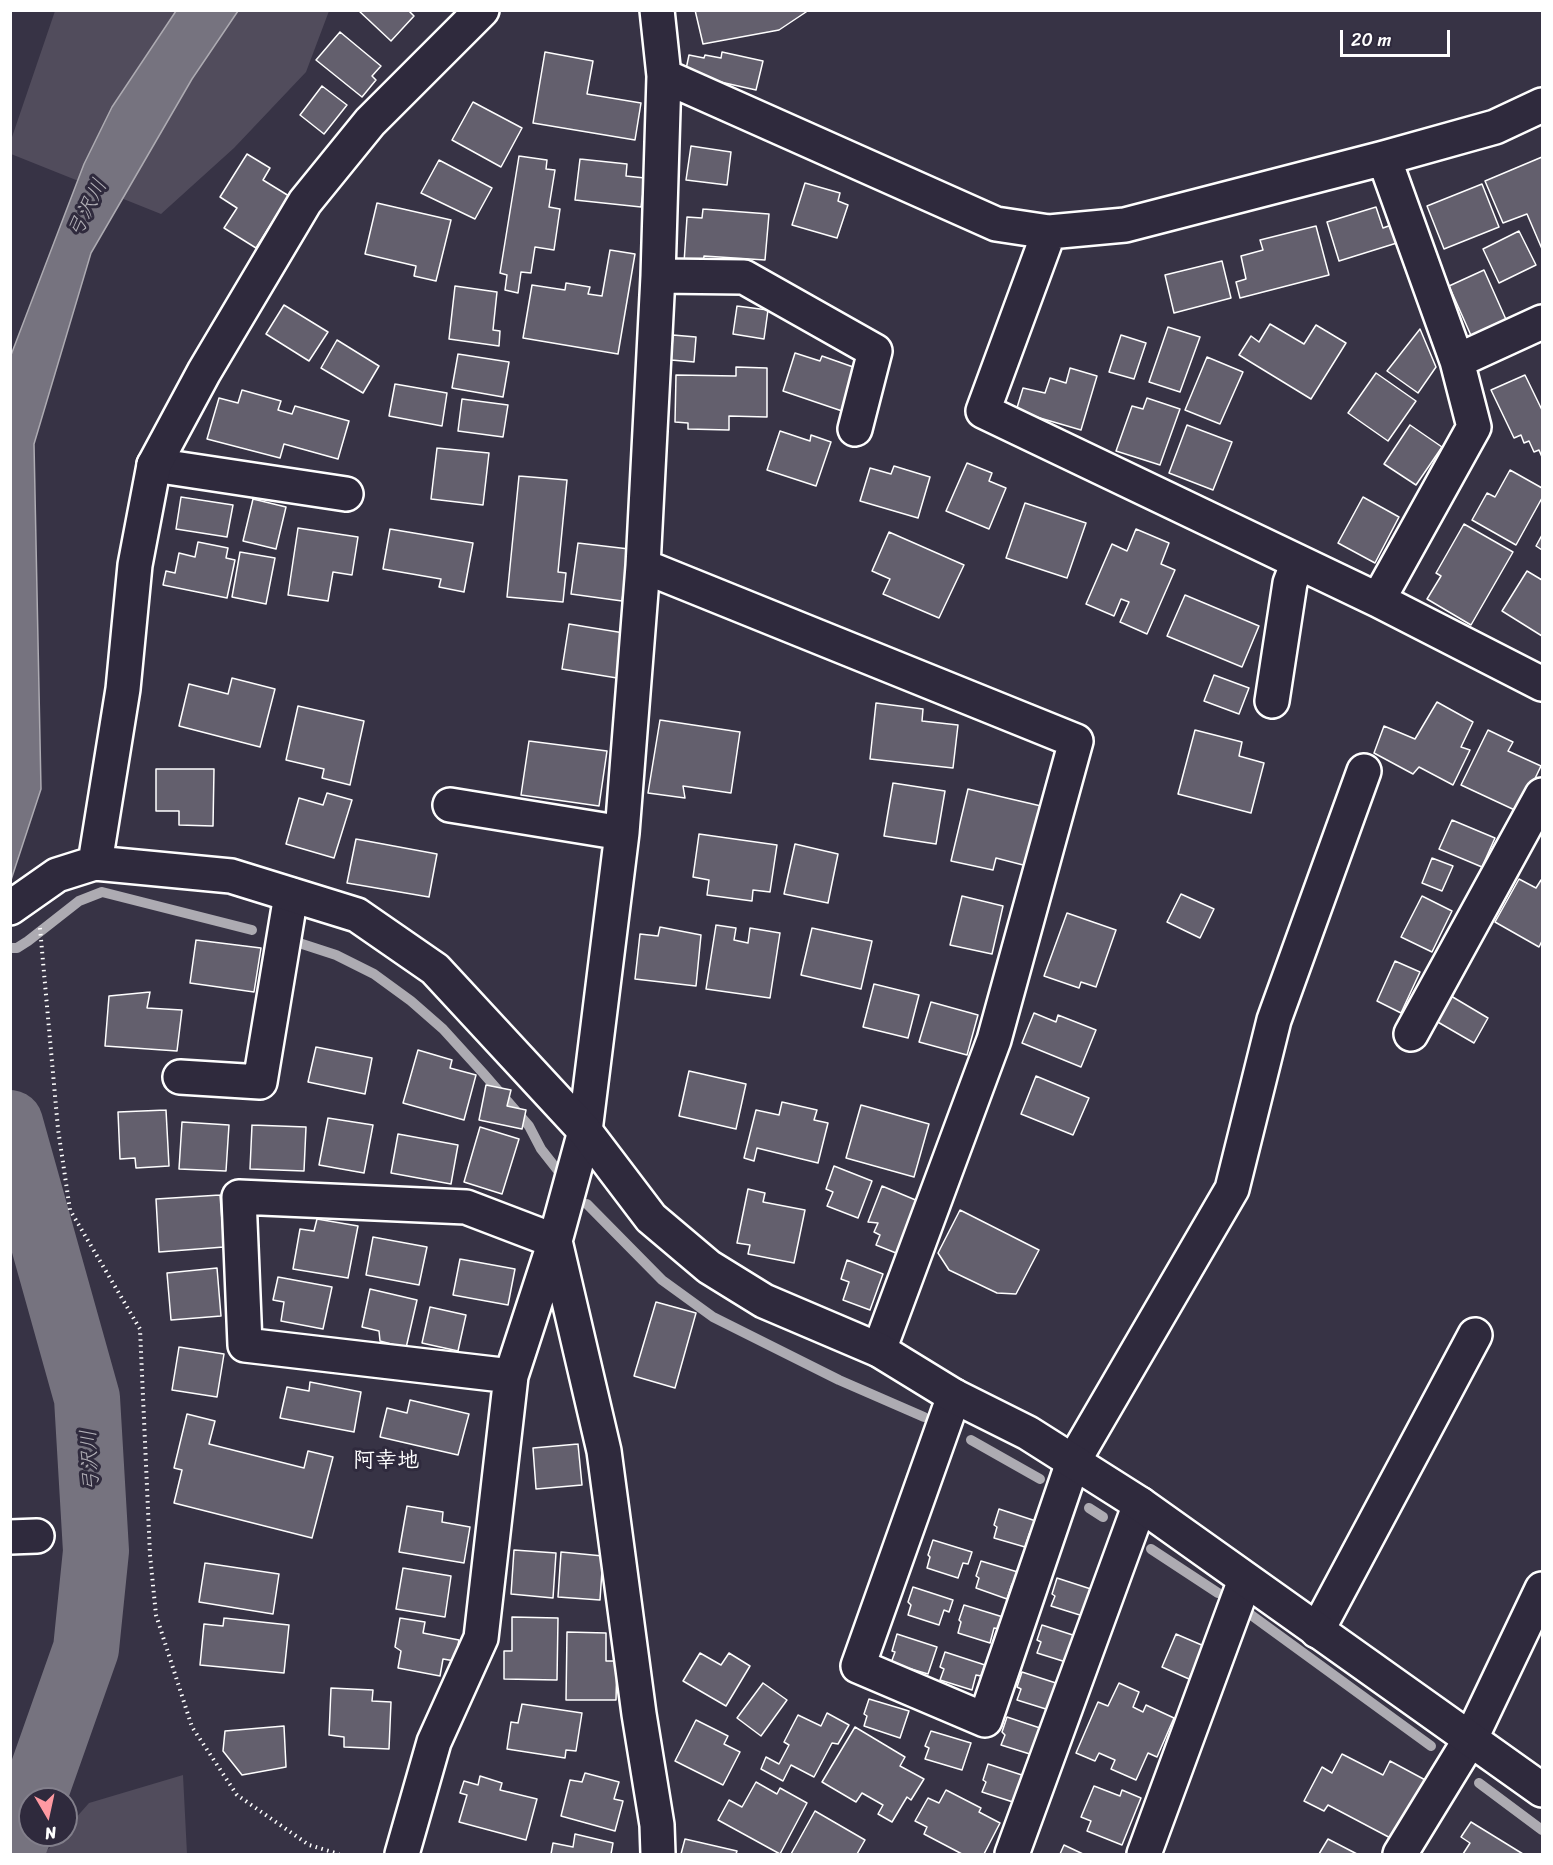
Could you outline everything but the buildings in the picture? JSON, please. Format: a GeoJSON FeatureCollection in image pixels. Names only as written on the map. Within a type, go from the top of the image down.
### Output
{"type":"FeatureCollection","features":[{"type":"Feature","properties":{"kind":"street"},"geometry":{"type":"LineString","coordinates":[[95,863],[123,689],[135,565],[154,465],[204,372],[305,202],[370,122],[482,10]]}},
{"type":"Feature","properties":{"kind":"street"},"geometry":{"type":"LineString","coordinates":[[402,1854],[434,1742],[481,1638],[511,1376],[555,1241],[585,1131],[622,833],[643,566],[658,276],[664,76],[657,10]]}},
{"type":"Feature","properties":{"kind":"street"},"geometry":{"type":"LineString","coordinates":[[664,76],[996,224],[1049,232],[1125,225],[1495,127],[1542,105]]}},
{"type":"Feature","properties":{"kind":"street"},"geometry":{"type":"LineString","coordinates":[[1378,600],[1474,427],[1457,362],[1384,158]]}},
{"type":"Feature","properties":{"kind":"street"},"geometry":{"type":"LineString","coordinates":[[1049,232],[983,411],[1378,600],[1542,684]]}},
{"type":"Feature","properties":{"kind":"street"},"geometry":{"type":"LineString","coordinates":[[658,276],[744,277],[875,351],[855,429]]}},
{"type":"Feature","properties":{"kind":"street"},"geometry":{"type":"LineString","coordinates":[[1457,362],[1542,322]]}},
{"type":"Feature","properties":{"kind":"street"},"geometry":{"type":"LineString","coordinates":[[154,465],[346,494]]}},
{"type":"Feature","properties":{"kind":"street"},"geometry":{"type":"LineString","coordinates":[[1272,701],[1290,583],[1298,562]]}},
{"type":"Feature","properties":{"kind":"street"},"geometry":{"type":"LineString","coordinates":[[643,566],[1076,741],[994,1040],[879,1350]]}},
{"type":"Feature","properties":{"kind":"street"},"geometry":{"type":"LineString","coordinates":[[954,1396],[858,1666],[985,1720],[1073,1462],[1232,1189],[1274,1020],[1364,771]]}},
{"type":"Feature","properties":{"kind":"street"},"geometry":{"type":"LineString","coordinates":[[1411,1034],[1542,795]]}},
{"type":"Feature","properties":{"kind":"street"},"geometry":{"type":"LineString","coordinates":[[450,805],[622,833]]}},
{"type":"Feature","properties":{"kind":"street"},"geometry":{"type":"LineString","coordinates":[[11,908],[57,875],[95,863],[231,876],[357,915],[435,969],[585,1131],[651,1218],[709,1267],[764,1301],[879,1350],[954,1396],[1028,1433],[1140,1504],[1542,1790]]}},
{"type":"Feature","properties":{"kind":"street"},"geometry":{"type":"LineString","coordinates":[[180,1077],[260,1082],[291,895]]}},
{"type":"Feature","properties":{"kind":"street"},"geometry":{"type":"LineString","coordinates":[[511,1376],[245,1345],[239,1197],[466,1207],[555,1241]]}},
{"type":"Feature","properties":{"kind":"street"},"geometry":{"type":"LineString","coordinates":[[555,1241],[604,1451],[639,1714],[657,1825],[658,1854]]}},
{"type":"Feature","properties":{"kind":"street"},"geometry":{"type":"LineString","coordinates":[[1317,1630],[1475,1335]]}},
{"type":"Feature","properties":{"kind":"street"},"geometry":{"type":"LineString","coordinates":[[1012,1854],[1140,1504]]}},
{"type":"Feature","properties":{"kind":"street"},"geometry":{"type":"LineString","coordinates":[[1144,1854],[1245,1580]]}},
{"type":"Feature","properties":{"kind":"street"},"geometry":{"type":"LineString","coordinates":[[1400,1854],[1471,1738],[1542,1589]]}},
{"type":"Feature","properties":{"kind":"path"},"geometry":{"type":"LineString","coordinates":[[42,947],[58,1129],[70,1210],[140,1329],[150,1555],[156,1615],[192,1727],[237,1795],[309,1845],[339,1854]]}},
{"type":"Feature","properties":{"kind":"shaded area"},"geometry":{"type":"Polygon","coordinates":[[[55,11],[329,11],[306,72],[234,148],[161,214],[11,154],[11,140],[55,11]]]}},
{"type":"Feature","properties":{"kind":"shaded area"},"geometry":{"type":"Polygon","coordinates":[[[183,1775],[187,1854],[44,1854],[50,1847],[78,1847],[78,1815],[89,1803],[183,1775]]]}},
{"type":"Feature","properties":{"kind":"water"},"geometry":{"type":"Polygon","coordinates":[[[176,11],[238,11],[192,79],[91,253],[34,444],[41,789],[11,880],[11,355],[84,164],[112,107],[176,11]]]}},
{"type":"Feature","properties":{"kind":"waterway"},"geometry":{"type":"LineString","coordinates":[[10,948],[17,948],[28,941],[79,901],[102,892],[252,930]]}},
{"type":"Feature","properties":{"kind":"waterway"},"geometry":{"type":"LineString","coordinates":[[293,941],[336,955],[374,974],[411,1001],[443,1029],[529,1126],[541,1149],[563,1177]]}},
{"type":"Feature","properties":{"kind":"waterway","name":"弓沢川"},"geometry":{"type":"LineString","coordinates":[[10,1123],[87,1398],[96,1551],[86,1649],[37,1787]]}},
{"type":"Feature","properties":{"kind":"waterway"},"geometry":{"type":"LineString","coordinates":[[587,1204],[662,1280],[713,1317],[839,1380],[924,1417]]}},
{"type":"Feature","properties":{"kind":"waterway"},"geometry":{"type":"LineString","coordinates":[[971,1440],[1040,1479]]}},
{"type":"Feature","properties":{"kind":"waterway"},"geometry":{"type":"LineString","coordinates":[[1089,1508],[1103,1517]]}},
{"type":"Feature","properties":{"kind":"waterway"},"geometry":{"type":"LineString","coordinates":[[1151,1549],[1218,1593]]}},
{"type":"Feature","properties":{"kind":"waterway"},"geometry":{"type":"LineString","coordinates":[[1247,1612],[1431,1746]]}},
{"type":"Feature","properties":{"kind":"waterway"},"geometry":{"type":"LineString","coordinates":[[1479,1783],[1542,1830]]}},
{"type":"Feature","properties":{"kind":"waterway","name":"弓沢川"},"geometry":{"type":"LineString","coordinates":[[10,1854],[18,1835]]}},
{"type":"Feature","properties":{"kind":"district","name":"阿幸地"},"geometry":{"type":"Point","coordinates":[386,1461]}}]}
